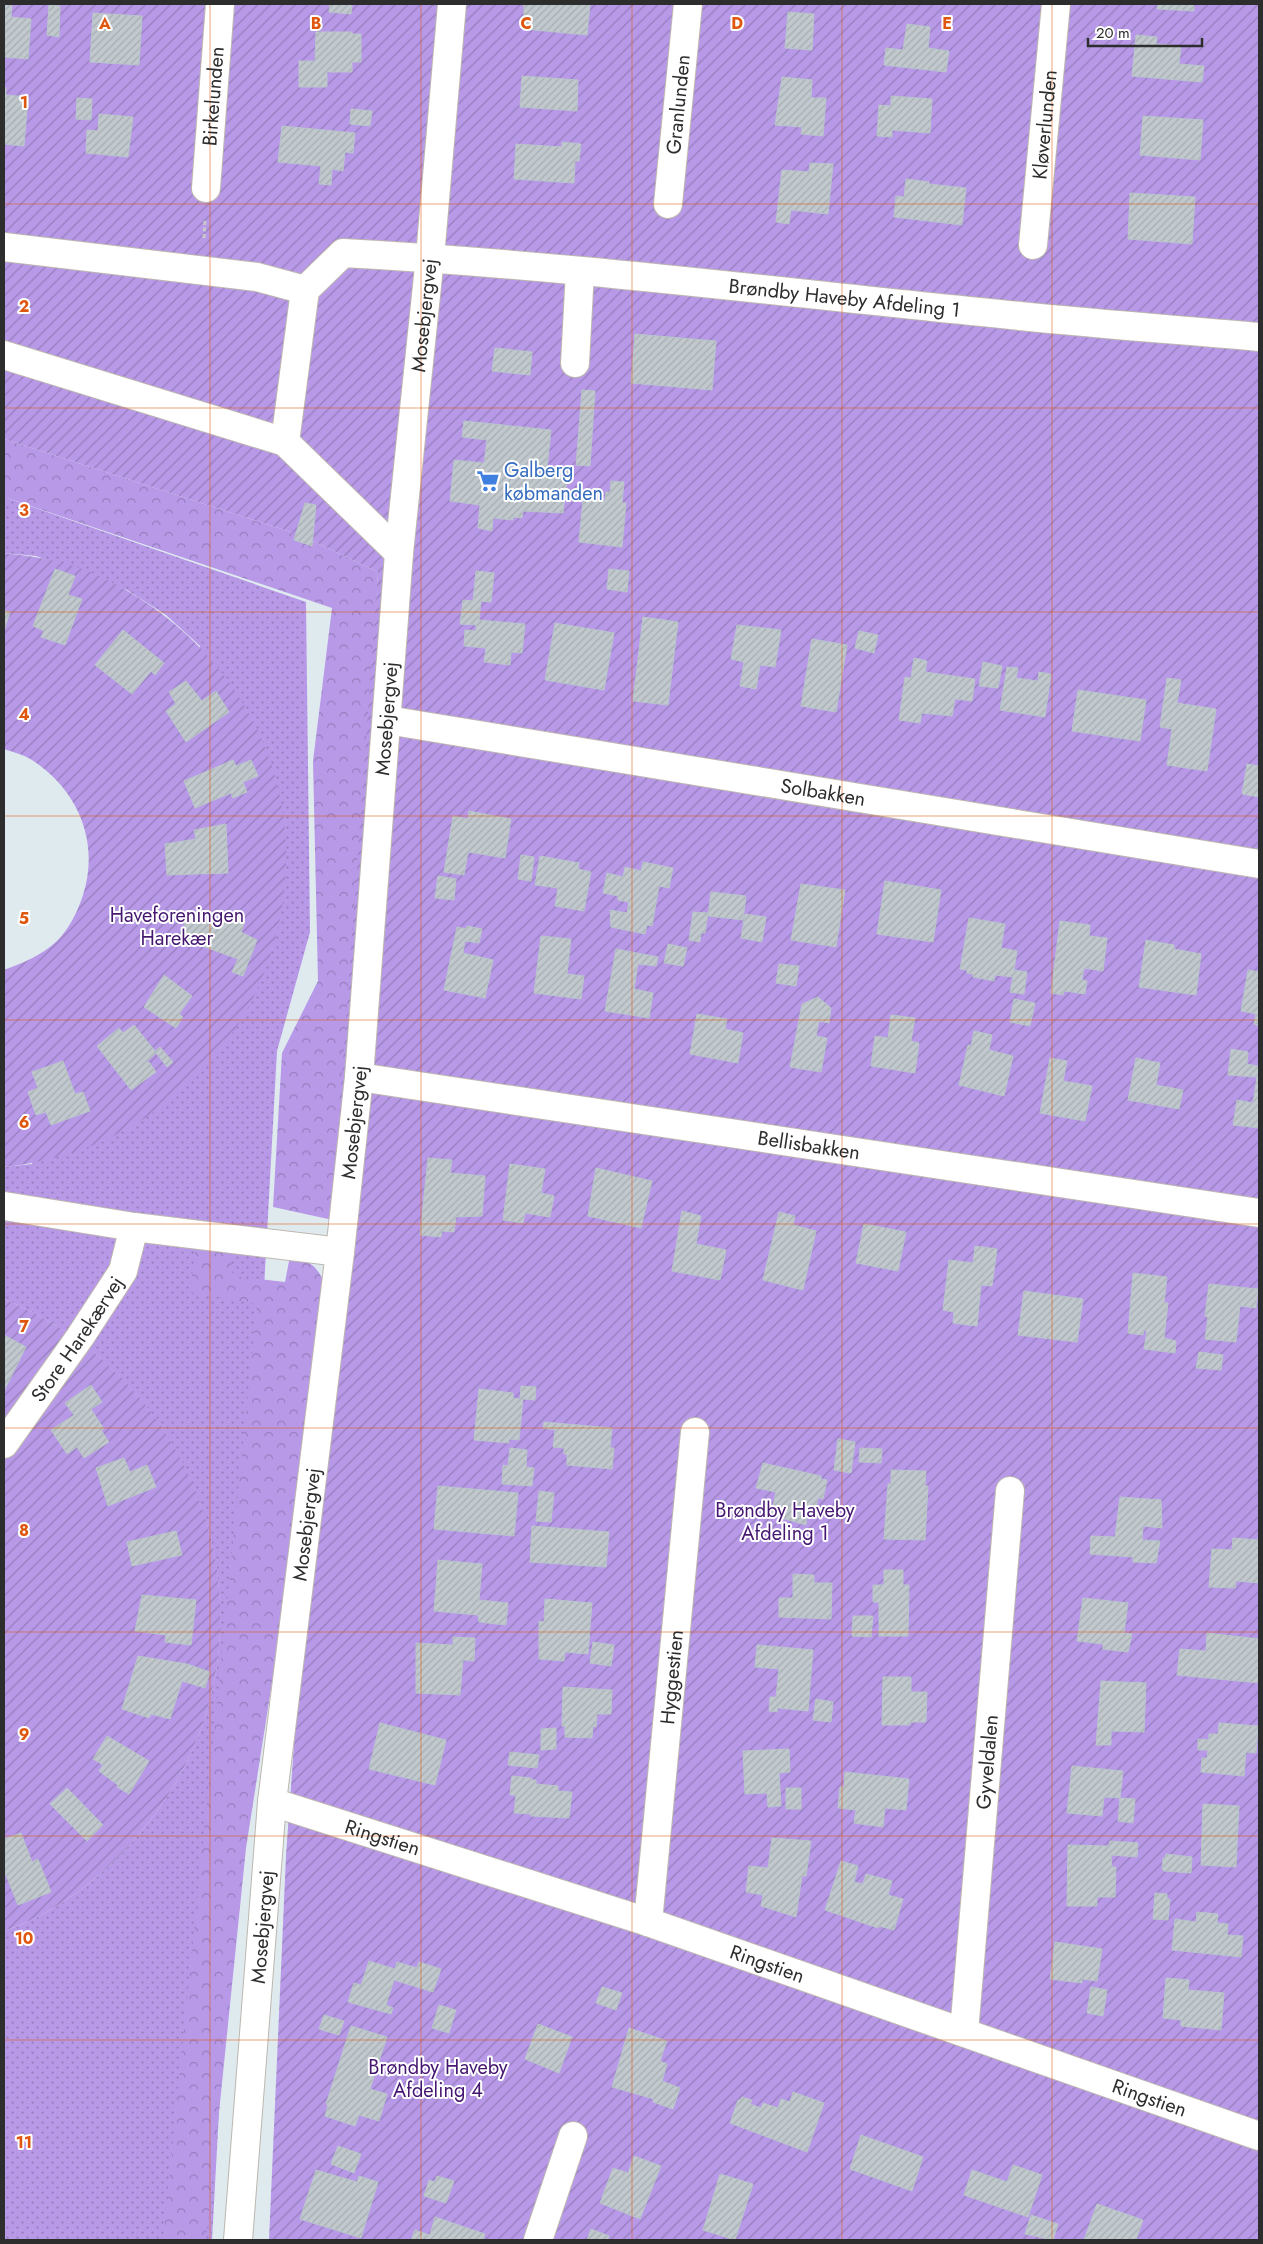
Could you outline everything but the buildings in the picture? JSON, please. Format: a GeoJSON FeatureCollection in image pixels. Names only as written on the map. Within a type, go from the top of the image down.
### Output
{"type":"FeatureCollection","features":[{"type":"Feature","properties":{"kind":"street","name":"Birkelunden"},"geometry":{"type":"LineString","coordinates":[[206,188],[220,4]]}},
{"type":"Feature","properties":{"kind":"street","name":"Mosebjergvej"},"geometry":{"type":"LineString","coordinates":[[238,2240],[272,1802],[340,1252],[359,1077],[388,720],[399,553],[430,257],[452,4]]}},
{"type":"Feature","properties":{"kind":"street","name":"Granlunden"},"geometry":{"type":"LineString","coordinates":[[668,204],[688,4]]}},
{"type":"Feature","properties":{"kind":"street","name":"Kløverlunden"},"geometry":{"type":"LineString","coordinates":[[1033,245],[1056,4]]}},
{"type":"Feature","properties":{"kind":"street"},"geometry":{"type":"LineString","coordinates":[[4,247],[258,277],[305,290],[285,442]]}},
{"type":"Feature","properties":{"kind":"street","name":"Brøndby Haveby Afdeling 1"},"geometry":{"type":"LineString","coordinates":[[305,290],[343,252],[430,257],[1022,317],[1259,337]]}},
{"type":"Feature","properties":{"kind":"street"},"geometry":{"type":"LineString","coordinates":[[575,363],[580,271]]}},
{"type":"Feature","properties":{"kind":"street"},"geometry":{"type":"LineString","coordinates":[[4,355],[285,442],[399,553]]}},
{"type":"Feature","properties":{"kind":"street","name":"Solbakken"},"geometry":{"type":"LineString","coordinates":[[388,720],[1259,864]]}},
{"type":"Feature","properties":{"kind":"street","name":"Bellisbakken"},"geometry":{"type":"LineString","coordinates":[[359,1077],[1259,1213]]}},
{"type":"Feature","properties":{"kind":"street"},"geometry":{"type":"LineString","coordinates":[[4,1206],[134,1227],[340,1252]]}},
{"type":"Feature","properties":{"kind":"street","name":"Store Harekærvej"},"geometry":{"type":"LineString","coordinates":[[4,1444],[80,1337],[123,1271],[134,1227]]}},
{"type":"Feature","properties":{"kind":"street","name":"Hyggestien"},"geometry":{"type":"LineString","coordinates":[[648,1922],[695,1432]]}},
{"type":"Feature","properties":{"kind":"street","name":"Gyveldalen"},"geometry":{"type":"LineString","coordinates":[[964,2032],[1010,1491]]}},
{"type":"Feature","properties":{"kind":"street","name":"Ringstien"},"geometry":{"type":"LineString","coordinates":[[272,1802],[648,1922],[1259,2136]]}},
{"type":"Feature","properties":{"kind":"street"},"geometry":{"type":"LineString","coordinates":[[538,2240],[573,2136]]}},
{"type":"Feature","properties":{"kind":"path"},"geometry":{"type":"LineString","coordinates":[[203,271],[206,188]]}},
{"type":"Feature","properties":{"kind":"green space","name":"Brøndby Haveby Afdeling 1"},"geometry":{"type":"Polygon","coordinates":[[[4,4],[1259,4],[1259,2240],[269,2240],[286,1856],[378,572],[300,535],[4,439],[4,4]]]}},
{"type":"Feature","properties":{"kind":"green space"},"geometry":{"type":"Polygon","coordinates":[[[4,439],[300,535],[378,572],[342,1222],[273,1207],[282,1053],[318,981],[313,761],[332,608],[4,497],[4,439]]]}},
{"type":"Feature","properties":{"kind":"green space"},"geometry":{"type":"Polygon","coordinates":[[[4,497],[306,602],[310,932],[277,1051],[212,2240],[4,2240],[4,1931],[40,1916],[57,1906],[74,1895],[105,1869],[133,1841],[183,1770],[211,1694],[220,1615],[210,1537],[183,1463],[138,1397],[78,1341],[4,1299],[4,1167],[32,1164],[200,646],[166,615],[127,590],[36,556],[4,553],[4,497]]]}},
{"type":"Feature","properties":{"kind":"green space","name":"Haveforeningen Harekær"},"geometry":{"type":"Polygon","coordinates":[[[4,553],[45,559],[85,570],[128,591],[167,617],[201,649],[231,685],[255,725],[272,768],[283,814],[286,862],[280,921],[263,976],[237,1025],[204,1069],[162,1106],[115,1135],[62,1156],[4,1167],[4,970],[39,954],[57,941],[65,931],[76,913],[83,895],[88,875],[89,856],[81,819],[73,802],[62,786],[32,760],[4,749],[4,553]]]}},
{"type":"Feature","properties":{"kind":"green space"},"geometry":{"type":"Polygon","coordinates":[[[196,1244],[229,1245],[233,1276],[285,1282],[290,1256],[312,1265],[319,1273],[325,1285],[304,1479],[246,1848],[206,2240],[163,2240],[257,1304],[190,1292],[196,1244]]]}},
{"type":"Feature","properties":{"kind":"green space"},"geometry":{"type":"Polygon","coordinates":[[[4,1299],[79,1341],[139,1397],[183,1463],[211,1537],[220,1615],[211,1694],[183,1770],[133,1841],[105,1869],[74,1895],[57,1906],[40,1916],[4,1931],[4,1299]]]}},
{"type":"Feature","properties":{"kind":"place","name":"Galberg købmanden"},"geometry":{"type":"Point","coordinates":[488,481]}},
{"type":"Feature","properties":{"kind":"park label","name":"Brøndby Haveby Afdeling 4"},"geometry":{"type":"Point","coordinates":[438,2078]}}]}
